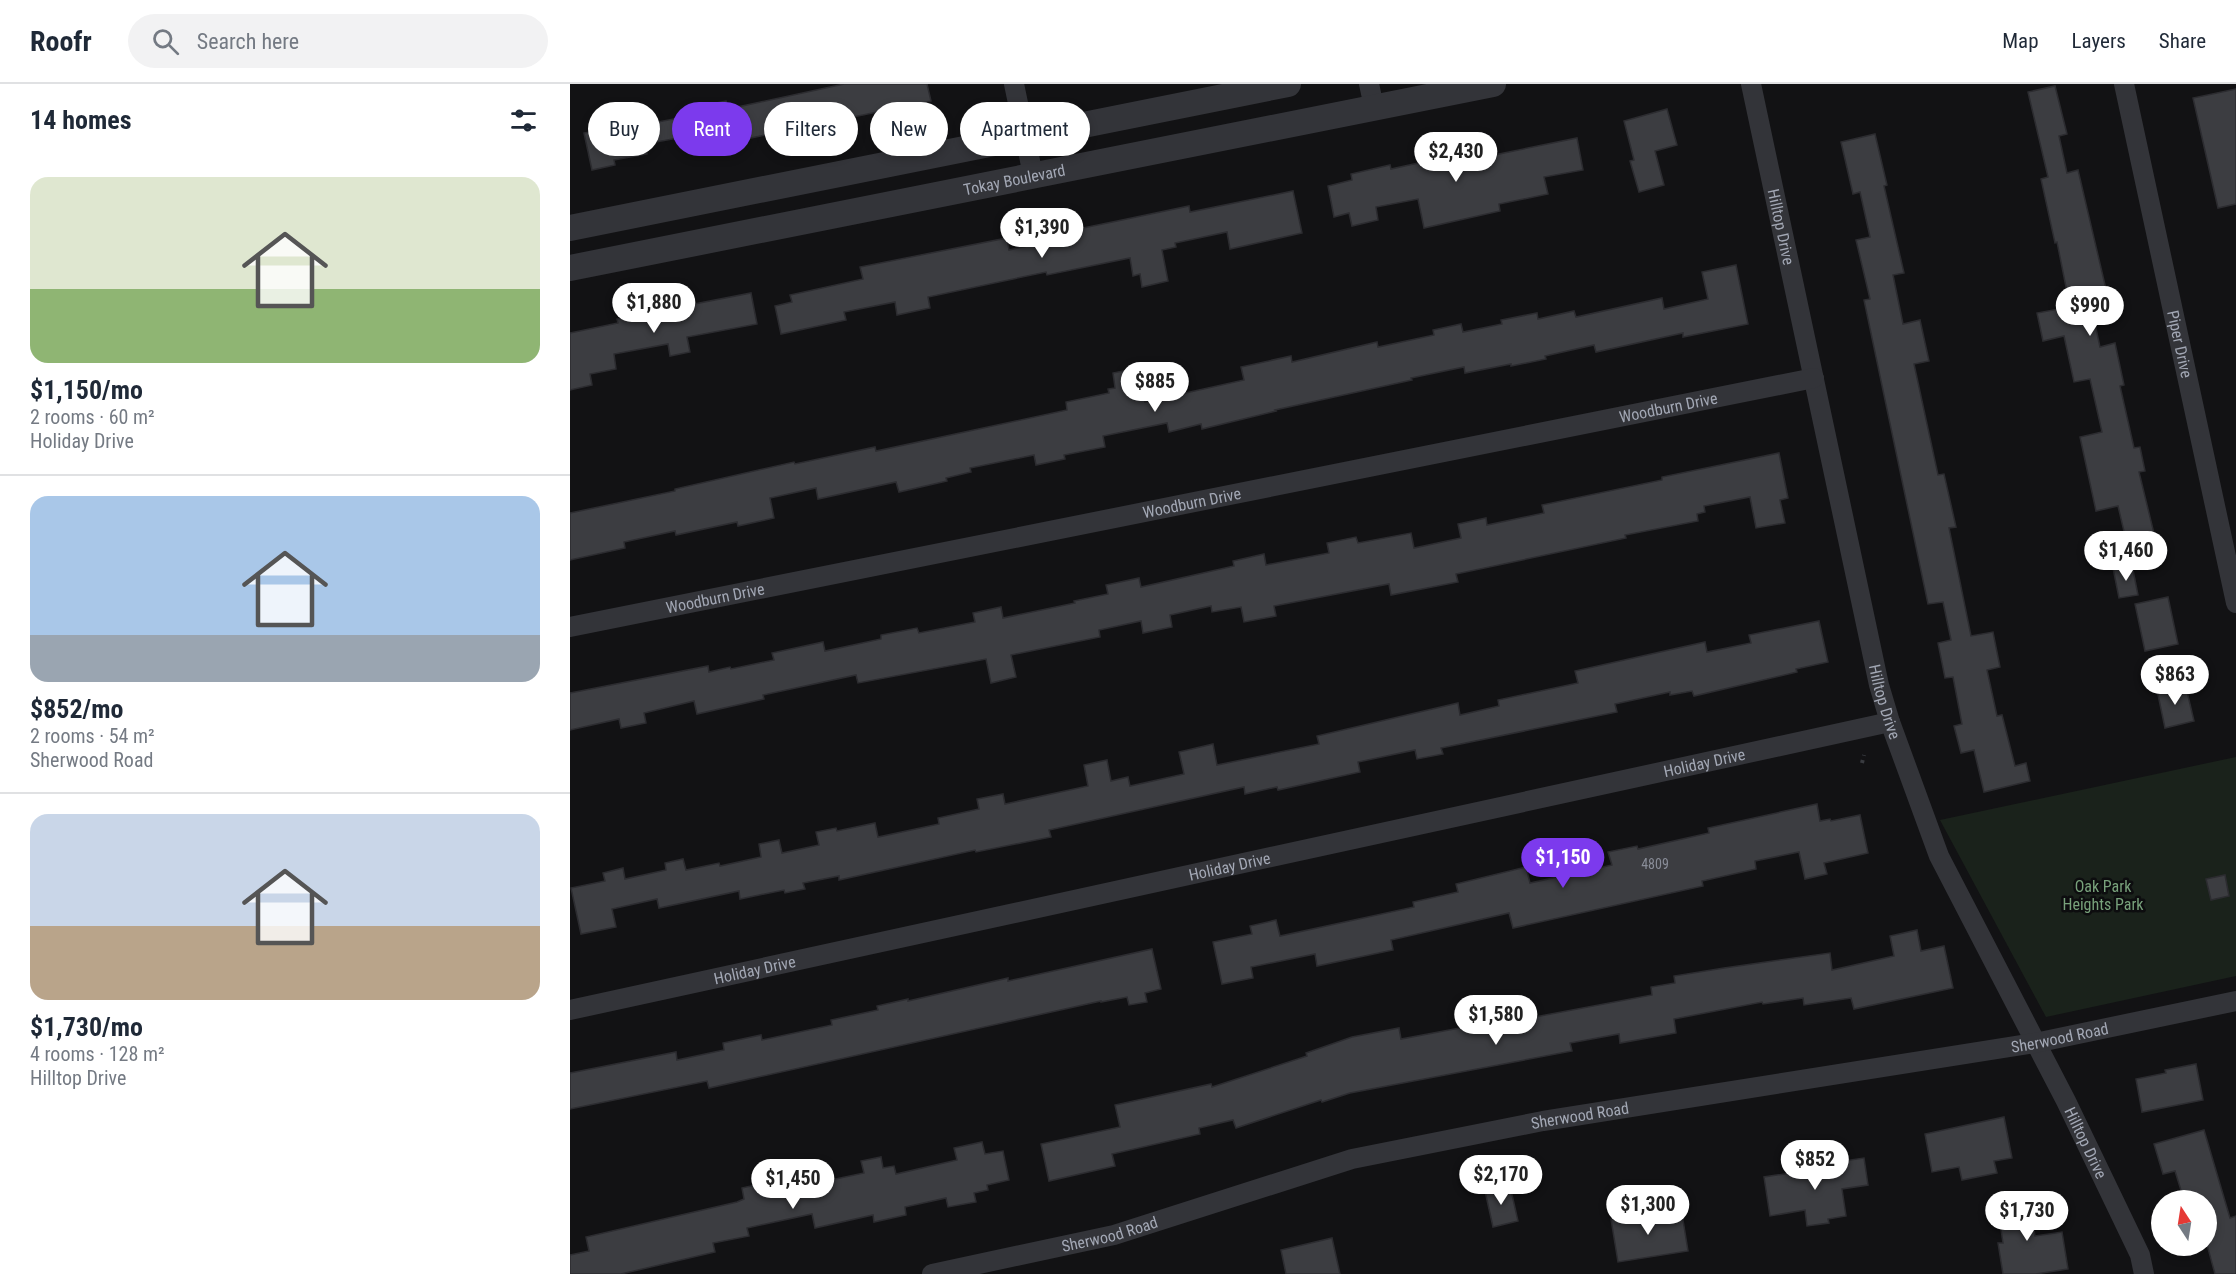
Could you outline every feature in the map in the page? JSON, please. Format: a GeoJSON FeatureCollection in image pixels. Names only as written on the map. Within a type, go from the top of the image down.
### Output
{"type":"FeatureCollection","features":[{"type":"Feature","properties":{"kind":"street"},"geometry":{"type":"LineString","coordinates":[[1014,84],[1018,102]]}},
{"type":"Feature","properties":{"kind":"street"},"geometry":{"type":"LineString","coordinates":[[1090,123],[1288,84]]}},
{"type":"Feature","properties":{"kind":"street","name":"Tokay Boulevard"},"geometry":{"type":"LineString","coordinates":[[570,268],[1033,175],[1371,96],[1493,84]]}},
{"type":"Feature","properties":{"kind":"street","name":"Hilltop Drive"},"geometry":{"type":"LineString","coordinates":[[1751,84],[1879,685],[1890,722],[1940,856],[2140,1255],[2144,1274]]}},
{"type":"Feature","properties":{"kind":"street","name":"Piper Drive"},"geometry":{"type":"LineString","coordinates":[[2124,84],[2236,603]]}},
{"type":"Feature","properties":{"kind":"street"},"geometry":{"type":"LineString","coordinates":[[570,228],[960,149]]}},
{"type":"Feature","properties":{"kind":"street"},"geometry":{"type":"LineString","coordinates":[[1029,156],[1033,175]]}},
{"type":"Feature","properties":{"kind":"street","name":"Woodburn Drive"},"geometry":{"type":"LineString","coordinates":[[570,627],[1814,378]]}},
{"type":"Feature","properties":{"kind":"street","name":"Holiday Drive"},"geometry":{"type":"LineString","coordinates":[[570,1010],[1890,722]]}},
{"type":"Feature","properties":{"kind":"street","name":"Sherwood Road"},"geometry":{"type":"LineString","coordinates":[[932,1274],[1114,1235],[1352,1160],[1542,1121],[2035,1043],[2236,1001]]}},
{"type":"Feature","properties":{"kind":"path"},"geometry":{"type":"LineString","coordinates":[[1862,764],[1864,755]]}},
{"type":"Feature","properties":{"kind":"green space","name":"Oak Park Heights Park"},"geometry":{"type":"Polygon","coordinates":[[[2236,757],[2236,976],[2046,1017],[1940,820],[2236,757]]]}},
{"type":"Feature","properties":{"kind":"building"},"geometry":{"type":"Polygon","coordinates":[[[844,84],[927,84],[931,101],[870,102],[870,114],[858,116],[858,102],[764,102],[764,135],[752,138],[752,104],[844,84]]]}},
{"type":"Feature","properties":{"kind":"building"},"geometry":{"type":"Polygon","coordinates":[[[2055,86],[2067,134],[2059,136],[2067,173],[2078,170],[2109,302],[2091,306],[2100,347],[2115,343],[2124,385],[2120,386],[2134,448],[2140,447],[2145,471],[2139,472],[2159,554],[2131,561],[2118,506],[2096,511],[2080,437],[2102,432],[2090,379],[2074,382],[2064,336],[2043,341],[2037,313],[2070,307],[2041,179],[2048,177],[2028,92],[2055,86]]]}},
{"type":"Feature","properties":{"kind":"building"},"geometry":{"type":"Polygon","coordinates":[[[2236,89],[2236,204],[2218,208],[2193,98],[2236,89]]]}},
{"type":"Feature","properties":{"kind":"building"},"geometry":{"type":"Polygon","coordinates":[[[1667,109],[1677,145],[1655,151],[1664,185],[1639,192],[1630,161],[1634,160],[1624,121],[1667,109]]]}},
{"type":"Feature","properties":{"kind":"building"},"geometry":{"type":"Polygon","coordinates":[[[672,119],[672,139],[660,141],[660,122],[672,119]]]}},
{"type":"Feature","properties":{"kind":"building"},"geometry":{"type":"Polygon","coordinates":[[[588,132],[588,152],[584,133],[588,132]]]}},
{"type":"Feature","properties":{"kind":"building"},"geometry":{"type":"Polygon","coordinates":[[[1875,134],[1887,185],[1884,186],[1904,273],[1893,275],[1903,324],[1920,320],[1929,361],[1914,364],[1938,475],[1944,474],[1956,527],[1949,528],[1971,636],[1993,632],[2000,667],[1987,670],[1997,716],[2002,715],[2015,766],[2026,763],[2030,781],[1984,792],[1974,750],[1961,753],[1954,726],[1962,724],[1953,677],[1945,678],[1938,643],[1951,640],[1943,602],[1928,604],[1864,300],[1870,299],[1856,240],[1870,237],[1860,192],[1853,194],[1841,142],[1875,134]]]}},
{"type":"Feature","properties":{"kind":"building"},"geometry":{"type":"Polygon","coordinates":[[[1577,138],[1583,170],[1544,177],[1548,194],[1499,204],[1500,211],[1424,228],[1418,199],[1376,207],[1378,220],[1352,226],[1349,213],[1334,217],[1328,186],[1352,180],[1351,174],[1390,165],[1391,169],[1450,156],[1449,148],[1485,141],[1489,156],[1577,138]]]}},
{"type":"Feature","properties":{"kind":"building"},"geometry":{"type":"Polygon","coordinates":[[[589,156],[636,156],[614,160],[615,165],[592,170],[589,156]]]}},
{"type":"Feature","properties":{"kind":"building"},"geometry":{"type":"Polygon","coordinates":[[[1293,191],[1302,233],[1230,249],[1227,232],[1175,243],[1176,247],[1162,250],[1168,281],[1142,287],[1140,274],[1133,276],[1130,258],[1047,275],[1046,272],[928,297],[930,308],[897,315],[895,302],[844,312],[846,320],[781,334],[775,306],[792,302],[790,295],[863,279],[860,267],[1007,238],[1009,250],[1075,236],[1073,230],[1189,206],[1190,212],[1293,191]]]}},
{"type":"Feature","properties":{"kind":"building"},"geometry":{"type":"Polygon","coordinates":[[[1736,265],[1748,324],[1683,337],[1683,333],[1596,352],[1594,345],[1545,356],[1546,359],[1465,373],[1464,367],[1202,429],[1201,424],[1169,432],[1167,423],[1103,436],[1105,447],[1064,455],[1065,459],[1036,465],[1034,455],[970,468],[971,472],[946,478],[947,481],[899,492],[896,482],[818,499],[816,488],[770,498],[774,518],[738,526],[737,522],[676,535],[675,531],[624,542],[625,548],[570,560],[570,513],[675,491],[675,489],[794,462],[795,464],[875,447],[876,451],[1067,410],[1066,402],[1109,393],[1108,389],[1115,388],[1113,373],[1138,368],[1145,402],[1244,380],[1241,367],[1291,356],[1292,362],[1377,342],[1378,347],[1434,335],[1433,330],[1461,324],[1463,332],[1502,324],[1501,320],[1537,313],[1538,319],[1574,311],[1576,317],[1662,298],[1664,309],[1708,299],[1702,272],[1736,265]]]}},
{"type":"Feature","properties":{"kind":"building"},"geometry":{"type":"Polygon","coordinates":[[[751,293],[757,324],[687,337],[690,352],[670,356],[668,344],[614,354],[616,369],[590,374],[592,385],[570,390],[570,333],[618,323],[617,319],[751,293]]]}},
{"type":"Feature","properties":{"kind":"building"},"geometry":{"type":"Polygon","coordinates":[[[1779,453],[1788,498],[1780,500],[1785,523],[1756,528],[1750,497],[1704,506],[1705,512],[1697,514],[1698,521],[1625,535],[1626,538],[1456,574],[1458,582],[1391,595],[1389,584],[1274,606],[1276,616],[1244,622],[1241,607],[1212,612],[1211,606],[1170,615],[1172,627],[1143,633],[1141,621],[1099,630],[1100,637],[1011,655],[1016,677],[991,683],[986,659],[858,683],[856,675],[763,695],[764,699],[697,714],[694,701],[644,713],[646,723],[621,728],[619,719],[570,730],[570,693],[708,666],[709,672],[730,667],[731,669],[774,660],[772,653],[823,642],[825,651],[881,639],[881,635],[917,628],[919,633],[975,622],[973,613],[1001,607],[1003,618],[1108,594],[1106,585],[1139,578],[1141,587],[1234,566],[1233,561],[1264,554],[1266,565],[1329,553],[1327,543],[1356,537],[1358,543],[1411,533],[1414,548],[1461,538],[1458,524],[1486,518],[1487,525],[1544,513],[1542,505],[1779,453]]]}},
{"type":"Feature","properties":{"kind":"building"},"geometry":{"type":"Polygon","coordinates":[[[2132,565],[2138,595],[2119,598],[2113,568],[2132,565]]]}},
{"type":"Feature","properties":{"kind":"building"},"geometry":{"type":"Polygon","coordinates":[[[2168,597],[2178,644],[2145,651],[2135,604],[2168,597]]]}},
{"type":"Feature","properties":{"kind":"building"},"geometry":{"type":"Polygon","coordinates":[[[1819,621],[1828,662],[1796,669],[1797,672],[1694,696],[1692,691],[1670,695],[1670,692],[1615,704],[1617,712],[1441,748],[1443,754],[1417,759],[1415,750],[1358,762],[1360,772],[1278,790],[1277,787],[1245,794],[1244,787],[1049,830],[1051,837],[976,852],[975,850],[839,880],[839,876],[803,883],[805,889],[785,893],[784,890],[740,899],[739,891],[659,908],[657,899],[612,909],[616,927],[581,934],[571,888],[605,881],[603,873],[623,868],[625,879],[666,870],[665,863],[683,859],[686,870],[719,863],[720,866],[761,857],[759,844],[779,840],[782,853],[819,845],[816,832],[836,828],[837,831],[875,823],[878,837],[939,824],[938,818],[979,809],[977,799],[1003,794],[1005,804],[1088,786],[1084,765],[1107,760],[1111,781],[1128,777],[1130,786],[1184,774],[1179,752],[1213,744],[1217,765],[1319,744],[1317,736],[1458,703],[1460,715],[1499,706],[1498,700],[1578,683],[1575,671],[1705,642],[1707,652],[1751,643],[1749,635],[1819,621]]]}},
{"type":"Feature","properties":{"kind":"building"},"geometry":{"type":"Polygon","coordinates":[[[2185,683],[2194,721],[2165,728],[2157,690],[2185,683]]]}},
{"type":"Feature","properties":{"kind":"building"},"geometry":{"type":"Polygon","coordinates":[[[1817,804],[1820,821],[1860,815],[1868,853],[1824,863],[1827,874],[1805,879],[1799,852],[1755,861],[1756,869],[1702,881],[1703,886],[1513,928],[1509,913],[1391,940],[1393,950],[1317,966],[1315,954],[1251,967],[1253,978],[1222,984],[1213,942],[1252,934],[1250,926],[1276,920],[1280,936],[1414,907],[1413,902],[1458,892],[1456,884],[1526,867],[1530,883],[1612,865],[1608,852],[1637,846],[1638,849],[1709,833],[1708,828],[1817,804]]]}},
{"type":"Feature","properties":{"kind":"building"},"geometry":{"type":"Polygon","coordinates":[[[2225,875],[2229,896],[2211,900],[2206,879],[2225,875]]]}},
{"type":"Feature","properties":{"kind":"building"},"geometry":{"type":"Polygon","coordinates":[[[1917,930],[1921,951],[1944,946],[1953,988],[1854,1009],[1851,998],[1804,1005],[1803,998],[1763,1004],[1762,1002],[1674,1019],[1676,1033],[1620,1043],[1619,1034],[1570,1043],[1572,1051],[1350,1093],[1322,1102],[1321,1100],[1236,1128],[1233,1120],[1199,1128],[1200,1134],[1112,1154],[1115,1166],[1049,1181],[1041,1144],[1120,1127],[1115,1105],[1211,1084],[1212,1087],[1307,1056],[1306,1053],[1352,1037],[1399,1028],[1401,1039],[1470,1026],[1471,1029],[1652,995],[1651,987],[1675,983],[1674,976],[1830,953],[1832,970],[1894,956],[1890,936],[1917,930]]]}},
{"type":"Feature","properties":{"kind":"building"},"geometry":{"type":"Polygon","coordinates":[[[1152,949],[1161,989],[1145,993],[1147,1002],[1129,1005],[1127,997],[1101,1001],[709,1088],[707,1081],[570,1109],[570,1073],[676,1052],[677,1060],[724,1050],[723,1043],[761,1035],[762,1040],[832,1025],[831,1020],[878,1010],[877,1006],[1008,978],[1008,981],[1152,949]]]}},
{"type":"Feature","properties":{"kind":"building"},"geometry":{"type":"Polygon","coordinates":[[[2196,1064],[2203,1100],[2142,1112],[2136,1079],[2196,1064]]]}},
{"type":"Feature","properties":{"kind":"building"},"geometry":{"type":"Polygon","coordinates":[[[2004,1117],[2012,1158],[1994,1161],[1997,1173],[1962,1180],[1959,1167],[1932,1172],[1925,1134],[2004,1117]]]}},
{"type":"Feature","properties":{"kind":"building"},"geometry":{"type":"Polygon","coordinates":[[[2204,1130],[2230,1218],[2236,1216],[2236,1274],[2215,1274],[2210,1256],[2217,1256],[2217,1190],[2181,1190],[2175,1171],[2163,1174],[2154,1144],[2204,1130]]]}},
{"type":"Feature","properties":{"kind":"building"},"geometry":{"type":"Polygon","coordinates":[[[982,1142],[985,1154],[1003,1151],[1009,1180],[987,1185],[988,1190],[974,1193],[976,1202],[948,1207],[946,1198],[905,1207],[906,1215],[874,1222],[873,1215],[815,1228],[812,1214],[747,1228],[749,1236],[713,1243],[715,1252],[621,1274],[570,1274],[570,1255],[589,1251],[586,1237],[737,1202],[744,1199],[742,1188],[777,1180],[779,1191],[864,1173],[861,1161],[881,1157],[883,1168],[894,1166],[896,1174],[957,1160],[954,1148],[982,1142]]]}},
{"type":"Feature","properties":{"kind":"building"},"geometry":{"type":"Polygon","coordinates":[[[1864,1158],[1868,1185],[1842,1189],[1846,1216],[1828,1219],[1829,1223],[1807,1226],[1805,1210],[1770,1216],[1764,1177],[1837,1166],[1836,1162],[1864,1158]]]}},
{"type":"Feature","properties":{"kind":"building"},"geometry":{"type":"Polygon","coordinates":[[[1510,1186],[1518,1221],[1493,1227],[1485,1191],[1510,1186]]]}},
{"type":"Feature","properties":{"kind":"building"},"geometry":{"type":"Polygon","coordinates":[[[2029,1197],[2035,1236],[2062,1232],[2068,1269],[2036,1274],[2003,1274],[1998,1243],[2003,1243],[1997,1202],[2029,1197]]]}},
{"type":"Feature","properties":{"kind":"building"},"geometry":{"type":"Polygon","coordinates":[[[1655,1212],[1656,1218],[1682,1214],[1688,1251],[1618,1262],[1611,1219],[1655,1212]]]}},
{"type":"Feature","properties":{"kind":"building"},"geometry":{"type":"Polygon","coordinates":[[[1332,1238],[1340,1274],[1286,1274],[1281,1250],[1332,1238]]]}}]}
